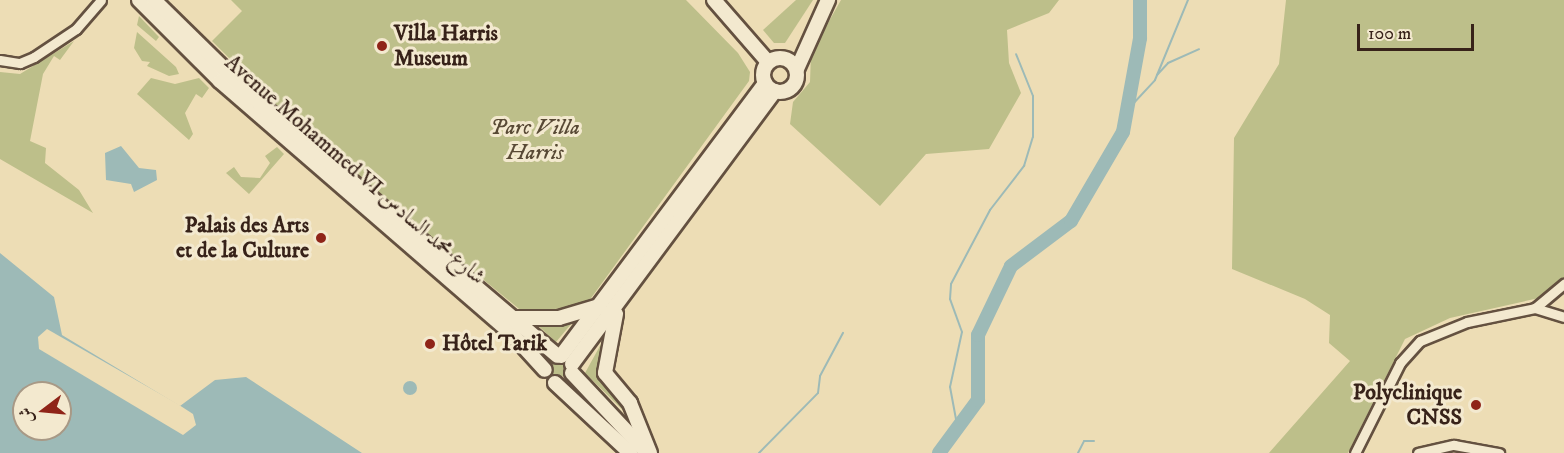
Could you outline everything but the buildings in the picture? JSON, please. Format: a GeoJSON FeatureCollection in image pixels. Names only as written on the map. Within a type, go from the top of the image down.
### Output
{"type":"FeatureCollection","features":[{"type":"Feature","properties":{"kind":"main road","name":"Avenue Mohammed VI شارع محمد السادس"},"geometry":{"type":"LineString","coordinates":[[139,0],[220,81],[513,334],[555,383]]}},
{"type":"Feature","properties":{"kind":"main road","name":"Avenue Mohammed VI شارع محمد السادس"},"geometry":{"type":"LineString","coordinates":[[154,0],[257,101],[510,318],[566,362],[648,453]]}},
{"type":"Feature","properties":{"kind":"main road"},"geometry":{"type":"LineString","coordinates":[[545,370],[566,362],[618,306],[770,87],[768,62],[714,0]]}},
{"type":"Feature","properties":{"kind":"main road"},"geometry":{"type":"LineString","coordinates":[[630,453],[555,383],[599,306],[770,87],[794,85],[797,69],[812,27],[828,0]]}},
{"type":"Feature","properties":{"kind":"main road"},"geometry":{"type":"LineString","coordinates":[[768,62],[782,57],[812,27]]}},
{"type":"Feature","properties":{"kind":"main road"},"geometry":{"type":"LineString","coordinates":[[782,57],[797,69]]}},
{"type":"Feature","properties":{"kind":"main road"},"geometry":{"type":"LineString","coordinates":[[510,318],[559,318],[599,306]]}},
{"type":"Feature","properties":{"kind":"main road"},"geometry":{"type":"LineString","coordinates":[[618,306],[604,369],[630,403],[648,453]]}},
{"type":"Feature","properties":{"kind":"street"},"geometry":{"type":"LineString","coordinates":[[0,60],[20,63],[34,57],[76,29],[101,0]]}},
{"type":"Feature","properties":{"kind":"street"},"geometry":{"type":"LineString","coordinates":[[1355,453],[1400,363],[1420,341],[1467,322],[1535,308],[1564,284]]}},
{"type":"Feature","properties":{"kind":"street"},"geometry":{"type":"LineString","coordinates":[[1535,308],[1564,317]]}},
{"type":"Feature","properties":{"kind":"street"},"geometry":{"type":"LineString","coordinates":[[1418,453],[1454,445],[1499,453]]}},
{"type":"Feature","properties":{"kind":"green space","name":"Parc Villa Harris"},"geometry":{"type":"Polygon","coordinates":[[[231,0],[686,0],[738,53],[750,72],[749,81],[586,305],[524,313],[301,130],[212,41],[242,11],[231,0]]]}},
{"type":"Feature","properties":{"kind":"green space"},"geometry":{"type":"Polygon","coordinates":[[[796,0],[813,0],[785,43],[774,43],[763,30],[796,0]]]}},
{"type":"Feature","properties":{"kind":"green space"},"geometry":{"type":"Polygon","coordinates":[[[841,0],[1059,0],[1049,13],[1007,30],[1009,63],[1021,93],[989,149],[926,154],[880,206],[790,124],[793,102],[810,82],[811,53],[841,0]]]}},
{"type":"Feature","properties":{"kind":"green space"},"geometry":{"type":"Polygon","coordinates":[[[1286,0],[1564,0],[1564,278],[1539,298],[1450,318],[1405,339],[1348,453],[1269,453],[1350,361],[1329,343],[1330,315],[1305,299],[1232,269],[1234,138],[1279,64],[1286,0]]]}},
{"type":"Feature","properties":{"kind":"green space"},"geometry":{"type":"Polygon","coordinates":[[[139,16],[159,37],[156,41],[137,25],[139,16]]]}},
{"type":"Feature","properties":{"kind":"green space"},"geometry":{"type":"Polygon","coordinates":[[[137,32],[176,67],[179,74],[169,76],[147,66],[150,62],[142,61],[134,48],[137,32]]]}},
{"type":"Feature","properties":{"kind":"green space"},"geometry":{"type":"Polygon","coordinates":[[[74,41],[60,60],[54,56],[43,74],[30,141],[46,148],[45,163],[79,190],[93,213],[0,159],[0,72],[20,74],[74,41]]]}},
{"type":"Feature","properties":{"kind":"green space"},"geometry":{"type":"Polygon","coordinates":[[[151,78],[175,84],[199,78],[209,88],[202,98],[196,94],[185,113],[193,134],[189,140],[137,94],[151,78]]]}},
{"type":"Feature","properties":{"kind":"green space"},"geometry":{"type":"Polygon","coordinates":[[[277,147],[284,154],[249,194],[226,173],[234,167],[241,177],[260,178],[270,163],[265,156],[277,147]]]}},
{"type":"Feature","properties":{"kind":"green space"},"geometry":{"type":"Polygon","coordinates":[[[577,317],[556,342],[534,322],[577,317]]]}},
{"type":"Feature","properties":{"kind":"green space"},"geometry":{"type":"Polygon","coordinates":[[[606,335],[601,361],[635,422],[585,373],[606,335]]]}},
{"type":"Feature","properties":{"kind":"green space"},"geometry":{"type":"Polygon","coordinates":[[[559,361],[567,369],[559,377],[551,369],[559,361]]]}},
{"type":"Feature","properties":{"kind":"water"},"geometry":{"type":"Polygon","coordinates":[[[121,146],[139,168],[156,170],[157,180],[134,192],[131,184],[106,180],[105,153],[121,146]]]}},
{"type":"Feature","properties":{"kind":"water"},"geometry":{"type":"Polygon","coordinates":[[[0,253],[54,297],[62,335],[180,406],[215,380],[246,377],[362,453],[0,453],[0,253]]]}},
{"type":"Feature","properties":{"kind":"water"},"geometry":{"type":"Polygon","coordinates":[[[410,381],[415,383],[417,388],[415,393],[410,395],[405,393],[403,388],[405,383],[410,381]]]}},
{"type":"Feature","properties":{"kind":"pier"},"geometry":{"type":"Polygon","coordinates":[[[47,329],[176,403],[193,414],[196,425],[183,435],[39,349],[38,337],[47,329]]]}},
{"type":"Feature","properties":{"kind":"waterway"},"geometry":{"type":"LineString","coordinates":[[939,453],[978,400],[978,335],[1011,266],[1071,221],[1123,132],[1140,38],[1140,0]]}},
{"type":"Feature","properties":{"kind":"waterway"},"geometry":{"type":"LineString","coordinates":[[1131,106],[1155,80],[1188,0]]}},
{"type":"Feature","properties":{"kind":"waterway"},"geometry":{"type":"LineString","coordinates":[[1157,75],[1168,63],[1199,49]]}},
{"type":"Feature","properties":{"kind":"waterway"},"geometry":{"type":"LineString","coordinates":[[958,430],[950,387],[962,332],[950,299],[951,284],[990,210],[1024,166],[1033,137],[1033,96],[1016,54]]}},
{"type":"Feature","properties":{"kind":"waterway"},"geometry":{"type":"LineString","coordinates":[[759,453],[818,393],[820,376],[843,333]]}},
{"type":"Feature","properties":{"kind":"waterway"},"geometry":{"type":"LineString","coordinates":[[1078,453],[1084,441],[1094,441]]}},
{"type":"Feature","properties":{"kind":"place","name":"Villa Harris Museum"},"geometry":{"type":"Point","coordinates":[382,46]}},
{"type":"Feature","properties":{"kind":"place","name":"Palais des Arts et de la Culture"},"geometry":{"type":"Point","coordinates":[321,238]}},
{"type":"Feature","properties":{"kind":"place","name":"Hôtel Tarik"},"geometry":{"type":"Point","coordinates":[430,344]}},
{"type":"Feature","properties":{"kind":"place","name":"Polyclinique CNSS"},"geometry":{"type":"Point","coordinates":[1476,405]}}]}
